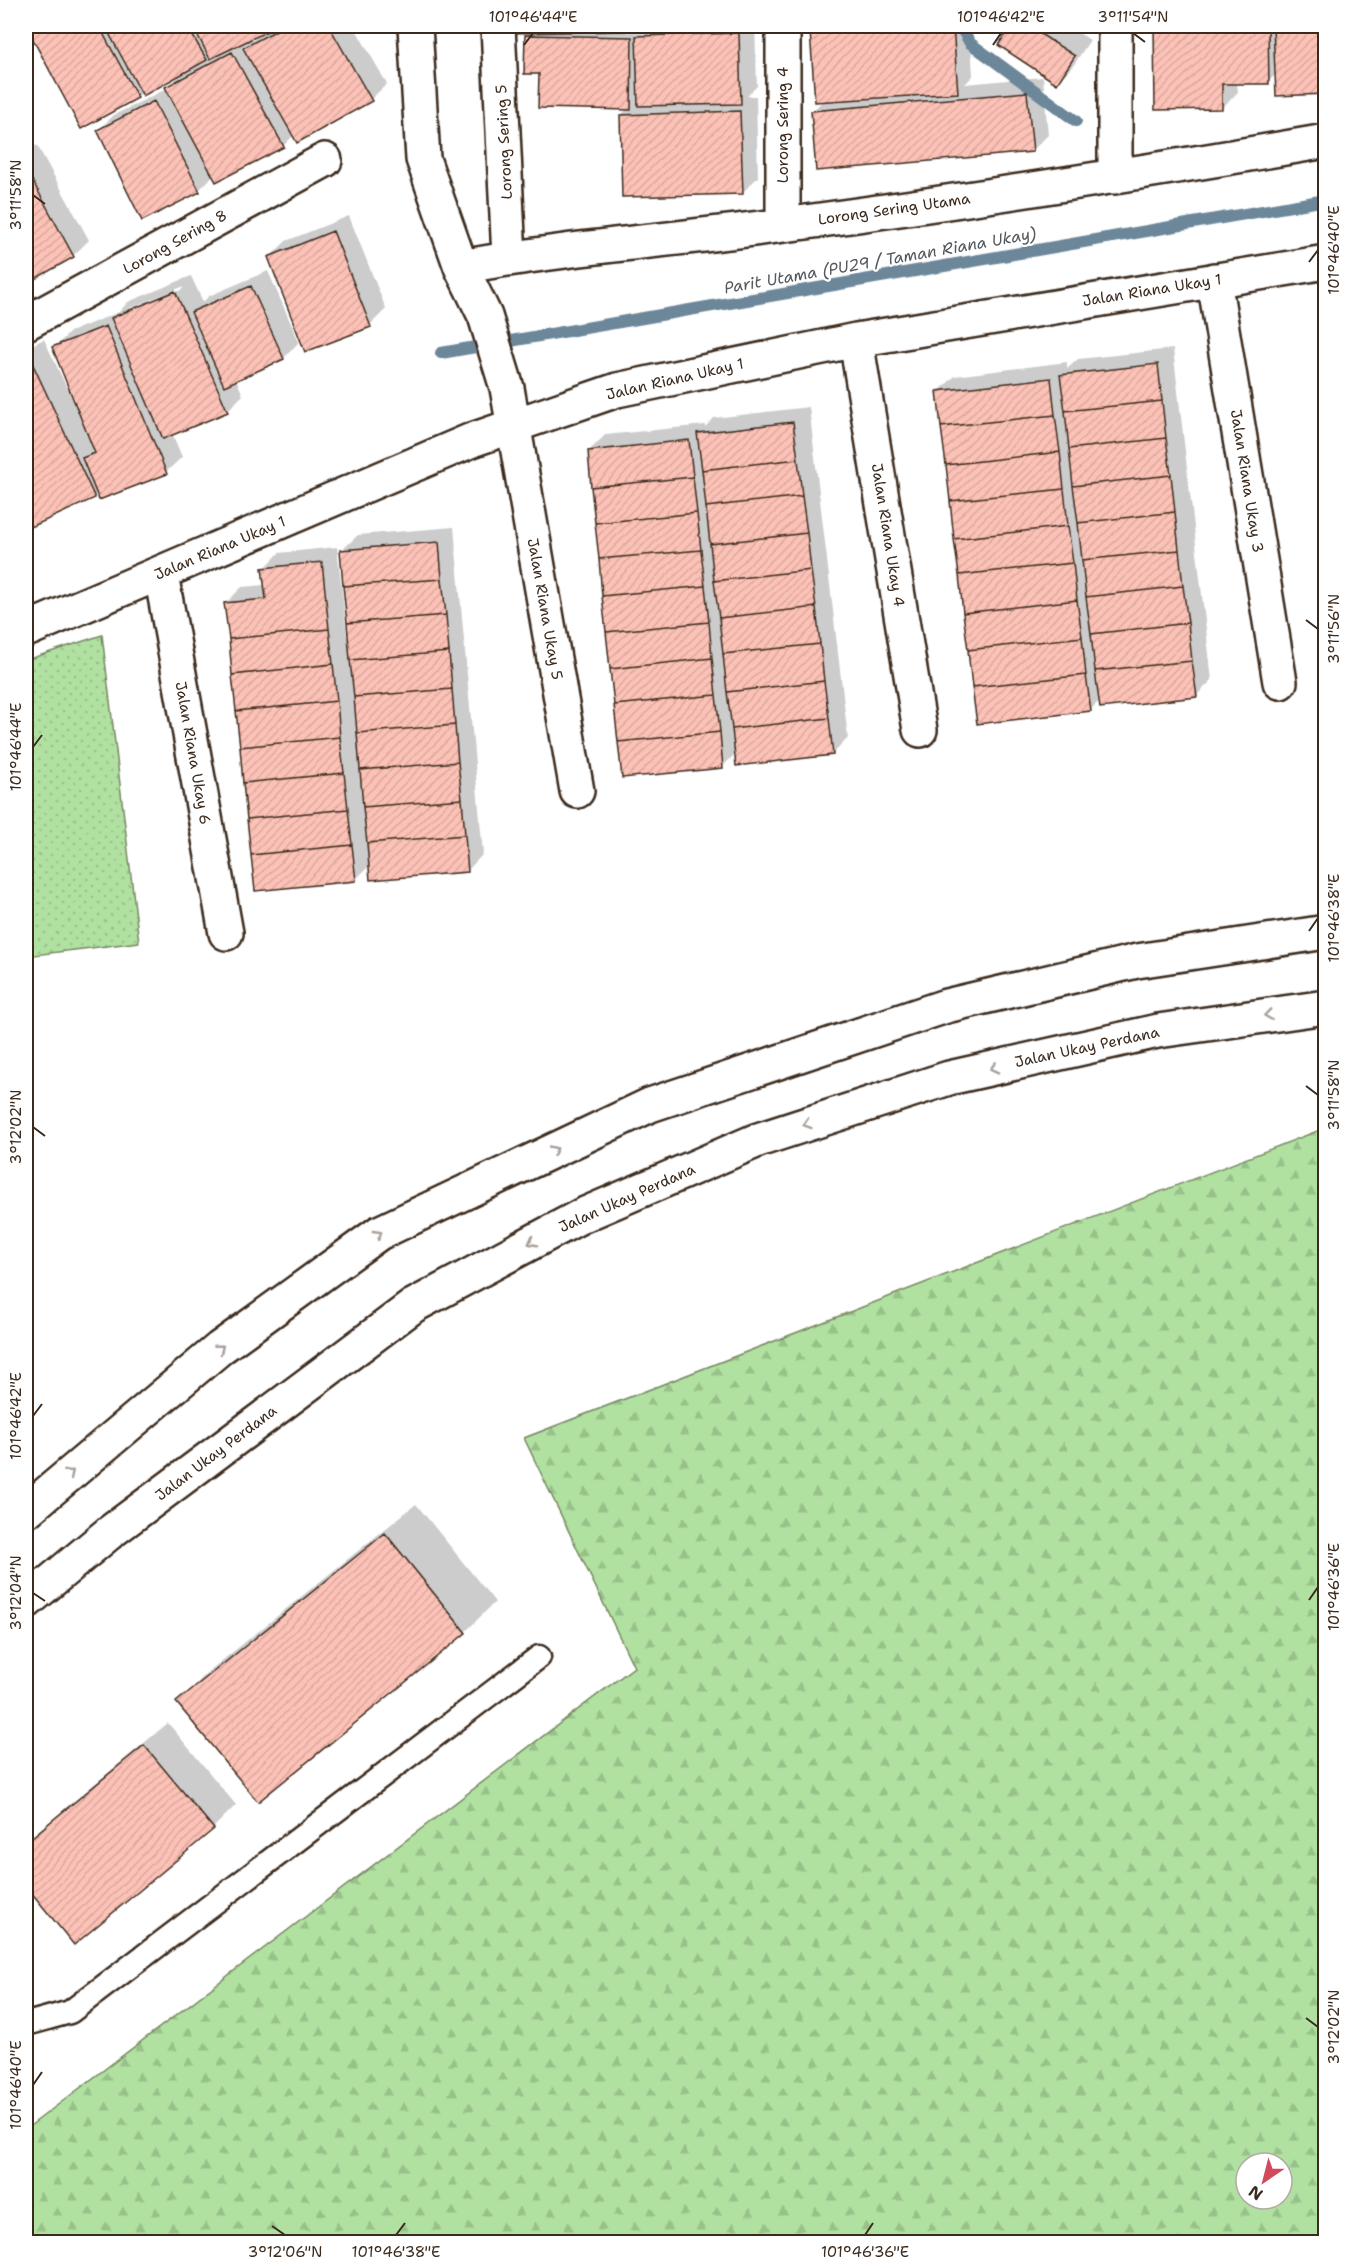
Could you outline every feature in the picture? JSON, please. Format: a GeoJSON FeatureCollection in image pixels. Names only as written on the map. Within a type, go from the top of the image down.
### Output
{"type":"FeatureCollection","features":[{"type":"Feature","properties":{"kind":"street","name":"Jalan Riana Ukay 5"},"geometry":{"type":"LineString","coordinates":[[415,26],[423,159],[462,267],[485,316],[507,388],[577,790]]}},
{"type":"Feature","properties":{"kind":"street","name":"Lorong Sering 5"},"geometry":{"type":"LineString","coordinates":[[498,26],[509,258]]}},
{"type":"Feature","properties":{"kind":"street","name":"Lorong Sering 4"},"geometry":{"type":"LineString","coordinates":[[783,26],[783,225]]}},
{"type":"Feature","properties":{"kind":"street"},"geometry":{"type":"LineString","coordinates":[[1115,26],[1115,177]]}},
{"type":"Feature","properties":{"kind":"street","name":"Lorong Sering Utama"},"geometry":{"type":"LineString","coordinates":[[462,267],[509,258],[783,225],[1115,177],[1326,141]]}},
{"type":"Feature","properties":{"kind":"street","name":"Lorong Sering 8"},"geometry":{"type":"LineString","coordinates":[[26,323],[325,160]]}},
{"type":"Feature","properties":{"kind":"street","name":"Jalan Riana Ukay 1"},"geometry":{"type":"LineString","coordinates":[[26,630],[472,440],[617,390],[856,340],[1326,262]]}},
{"type":"Feature","properties":{"kind":"street","name":"Jalan Riana Ukay 3"},"geometry":{"type":"LineString","coordinates":[[1214,280],[1280,682]]}},
{"type":"Feature","properties":{"kind":"street","name":"Jalan Riana Ukay 4"},"geometry":{"type":"LineString","coordinates":[[856,340],[920,730]]}},
{"type":"Feature","properties":{"kind":"street","name":"Jalan Riana Ukay 6"},"geometry":{"type":"LineString","coordinates":[[161,574],[226,933]]}},
{"type":"Feature","properties":{"kind":"street"},"geometry":{"type":"LineString","coordinates":[[26,1511],[220,1348],[379,1233],[650,1105],[946,1006],[1137,961],[1326,933]]}},
{"type":"Feature","properties":{"kind":"street","name":"Jalan Ukay Perdana"},"geometry":{"type":"LineString","coordinates":[[26,1602],[109,1533],[413,1306],[581,1216],[758,1140],[950,1078],[1158,1031],[1326,1007]]}},
{"type":"Feature","properties":{"kind":"lane"},"geometry":{"type":"LineString","coordinates":[[26,2021],[30,2023],[70,2012],[539,1657]]}},
{"type":"Feature","properties":{"kind":"green space"},"geometry":{"type":"Polygon","coordinates":[[[102,635],[139,942],[26,956],[26,660],[102,635]]]}},
{"type":"Feature","properties":{"kind":"green space"},"geometry":{"type":"Polygon","coordinates":[[[1325,1128],[1325,2242],[26,2242],[26,2129],[634,1667],[524,1438],[1325,1128]]]}},
{"type":"Feature","properties":{"kind":"building"},"geometry":{"type":"Polygon","coordinates":[[[37,26],[99,26],[138,98],[81,129],[28,30],[37,26]]]}},
{"type":"Feature","properties":{"kind":"building"},"geometry":{"type":"Polygon","coordinates":[[[105,26],[187,26],[207,60],[143,96],[105,26]]]}},
{"type":"Feature","properties":{"kind":"building"},"geometry":{"type":"Polygon","coordinates":[[[193,26],[266,26],[268,31],[210,59],[193,26]]]}},
{"type":"Feature","properties":{"kind":"building"},"geometry":{"type":"Polygon","coordinates":[[[284,26],[329,26],[372,101],[297,143],[243,48],[284,26]]]}},
{"type":"Feature","properties":{"kind":"building"},"geometry":{"type":"Polygon","coordinates":[[[511,26],[625,26],[625,31],[511,33],[511,26]]]}},
{"type":"Feature","properties":{"kind":"building"},"geometry":{"type":"Polygon","coordinates":[[[629,26],[736,26],[629,30],[629,26]]]}},
{"type":"Feature","properties":{"kind":"building"},"geometry":{"type":"Polygon","coordinates":[[[895,26],[953,26],[958,93],[815,102],[810,31],[895,26]]]}},
{"type":"Feature","properties":{"kind":"building"},"geometry":{"type":"Polygon","coordinates":[[[1011,26],[1028,26],[1075,56],[1057,84],[998,45],[1011,26]]]}},
{"type":"Feature","properties":{"kind":"building"},"geometry":{"type":"Polygon","coordinates":[[[1154,26],[1268,26],[1269,84],[1222,84],[1222,109],[1155,110],[1154,26]]]}},
{"type":"Feature","properties":{"kind":"building"},"geometry":{"type":"Polygon","coordinates":[[[1273,26],[1326,26],[1326,94],[1276,96],[1273,26]]]}},
{"type":"Feature","properties":{"kind":"building"},"geometry":{"type":"Polygon","coordinates":[[[739,33],[741,104],[638,106],[636,36],[739,33]]]}},
{"type":"Feature","properties":{"kind":"building"},"geometry":{"type":"Polygon","coordinates":[[[525,35],[632,37],[631,110],[538,108],[539,74],[524,74],[525,35]]]}},
{"type":"Feature","properties":{"kind":"building"},"geometry":{"type":"Polygon","coordinates":[[[232,52],[284,147],[216,182],[165,87],[232,52]]]}},
{"type":"Feature","properties":{"kind":"building"},"geometry":{"type":"Polygon","coordinates":[[[1027,92],[1033,152],[816,171],[811,111],[1027,92]]]}},
{"type":"Feature","properties":{"kind":"building"},"geometry":{"type":"Polygon","coordinates":[[[154,101],[200,192],[142,221],[97,130],[154,101]]]}},
{"type":"Feature","properties":{"kind":"building"},"geometry":{"type":"Polygon","coordinates":[[[740,111],[743,194],[622,197],[620,115],[740,111]]]}},
{"type":"Feature","properties":{"kind":"building"},"geometry":{"type":"Polygon","coordinates":[[[26,169],[74,257],[26,284],[26,169]]]}},
{"type":"Feature","properties":{"kind":"building"},"geometry":{"type":"Polygon","coordinates":[[[333,231],[371,327],[305,352],[268,257],[333,231]]]}},
{"type":"Feature","properties":{"kind":"building"},"geometry":{"type":"Polygon","coordinates":[[[251,286],[284,359],[224,386],[191,312],[251,286]]]}},
{"type":"Feature","properties":{"kind":"building"},"geometry":{"type":"Polygon","coordinates":[[[175,291],[228,412],[163,439],[111,318],[175,291]]]}},
{"type":"Feature","properties":{"kind":"building"},"geometry":{"type":"Polygon","coordinates":[[[106,326],[167,474],[99,500],[82,458],[95,453],[52,347],[106,326]]]}},
{"type":"Feature","properties":{"kind":"building"},"geometry":{"type":"Polygon","coordinates":[[[1326,331],[1326,369],[1323,369],[1318,332],[1326,331]]]}},
{"type":"Feature","properties":{"kind":"building"},"geometry":{"type":"Polygon","coordinates":[[[28,354],[95,498],[31,527],[26,515],[26,355],[28,354]]]}},
{"type":"Feature","properties":{"kind":"building"},"geometry":{"type":"Polygon","coordinates":[[[1158,364],[1162,401],[1065,411],[1060,375],[1158,364]]]}},
{"type":"Feature","properties":{"kind":"building"},"geometry":{"type":"Polygon","coordinates":[[[1051,378],[1055,415],[941,427],[937,391],[1051,378]]]}},
{"type":"Feature","properties":{"kind":"building"},"geometry":{"type":"Polygon","coordinates":[[[1162,401],[1166,438],[1069,449],[1065,411],[1162,401]]]}},
{"type":"Feature","properties":{"kind":"building"},"geometry":{"type":"Polygon","coordinates":[[[1055,415],[1060,452],[946,465],[941,427],[1055,415]]]}},
{"type":"Feature","properties":{"kind":"building"},"geometry":{"type":"Polygon","coordinates":[[[793,422],[798,459],[702,470],[697,433],[793,422]]]}},
{"type":"Feature","properties":{"kind":"building"},"geometry":{"type":"Polygon","coordinates":[[[1166,438],[1171,475],[1073,486],[1069,449],[1166,438]]]}},
{"type":"Feature","properties":{"kind":"building"},"geometry":{"type":"Polygon","coordinates":[[[689,440],[693,477],[591,487],[588,451],[689,440]]]}},
{"type":"Feature","properties":{"kind":"building"},"geometry":{"type":"Polygon","coordinates":[[[1060,452],[1064,489],[950,501],[946,465],[1060,452]]]}},
{"type":"Feature","properties":{"kind":"building"},"geometry":{"type":"Polygon","coordinates":[[[798,459],[802,496],[706,507],[702,470],[798,459]]]}},
{"type":"Feature","properties":{"kind":"building"},"geometry":{"type":"Polygon","coordinates":[[[1171,475],[1175,512],[1078,523],[1073,486],[1171,475]]]}},
{"type":"Feature","properties":{"kind":"building"},"geometry":{"type":"Polygon","coordinates":[[[693,477],[697,513],[595,523],[591,487],[693,477]]]}},
{"type":"Feature","properties":{"kind":"building"},"geometry":{"type":"Polygon","coordinates":[[[1064,489],[1068,526],[954,539],[950,501],[1064,489]]]}},
{"type":"Feature","properties":{"kind":"building"},"geometry":{"type":"Polygon","coordinates":[[[802,496],[807,533],[710,544],[706,507],[802,496]]]}},
{"type":"Feature","properties":{"kind":"building"},"geometry":{"type":"Polygon","coordinates":[[[1175,512],[1179,550],[1082,560],[1078,523],[1175,512]]]}},
{"type":"Feature","properties":{"kind":"building"},"geometry":{"type":"Polygon","coordinates":[[[697,513],[701,550],[599,559],[595,523],[697,513]]]}},
{"type":"Feature","properties":{"kind":"building"},"geometry":{"type":"Polygon","coordinates":[[[1068,526],[1073,563],[959,575],[954,539],[1068,526]]]}},
{"type":"Feature","properties":{"kind":"building"},"geometry":{"type":"Polygon","coordinates":[[[807,533],[811,570],[714,581],[710,544],[807,533]]]}},
{"type":"Feature","properties":{"kind":"building"},"geometry":{"type":"Polygon","coordinates":[[[439,542],[442,579],[343,586],[340,550],[439,542]]]}},
{"type":"Feature","properties":{"kind":"building"},"geometry":{"type":"Polygon","coordinates":[[[701,550],[705,586],[602,596],[599,559],[701,550]]]}},
{"type":"Feature","properties":{"kind":"building"},"geometry":{"type":"Polygon","coordinates":[[[1179,550],[1183,586],[1086,597],[1082,560],[1179,550]]]}},
{"type":"Feature","properties":{"kind":"building"},"geometry":{"type":"Polygon","coordinates":[[[322,562],[329,629],[229,639],[224,603],[266,599],[262,568],[322,562]]]}},
{"type":"Feature","properties":{"kind":"building"},"geometry":{"type":"Polygon","coordinates":[[[1073,563],[1077,600],[963,613],[959,575],[1073,563]]]}},
{"type":"Feature","properties":{"kind":"building"},"geometry":{"type":"Polygon","coordinates":[[[811,570],[816,607],[719,618],[714,581],[811,570]]]}},
{"type":"Feature","properties":{"kind":"building"},"geometry":{"type":"Polygon","coordinates":[[[442,579],[446,615],[347,623],[343,586],[442,579]]]}},
{"type":"Feature","properties":{"kind":"building"},"geometry":{"type":"Polygon","coordinates":[[[705,586],[709,622],[606,632],[602,596],[705,586]]]}},
{"type":"Feature","properties":{"kind":"building"},"geometry":{"type":"Polygon","coordinates":[[[1183,586],[1188,623],[1091,634],[1086,597],[1183,586]]]}},
{"type":"Feature","properties":{"kind":"building"},"geometry":{"type":"Polygon","coordinates":[[[1077,600],[1082,637],[968,650],[963,613],[1077,600]]]}},
{"type":"Feature","properties":{"kind":"building"},"geometry":{"type":"Polygon","coordinates":[[[816,607],[820,644],[723,654],[719,618],[816,607]]]}},
{"type":"Feature","properties":{"kind":"building"},"geometry":{"type":"Polygon","coordinates":[[[446,615],[449,652],[350,660],[347,623],[446,615]]]}},
{"type":"Feature","properties":{"kind":"building"},"geometry":{"type":"Polygon","coordinates":[[[709,622],[712,658],[610,669],[606,632],[709,622]]]}},
{"type":"Feature","properties":{"kind":"building"},"geometry":{"type":"Polygon","coordinates":[[[1188,623],[1192,661],[1095,671],[1091,634],[1188,623]]]}},
{"type":"Feature","properties":{"kind":"building"},"geometry":{"type":"Polygon","coordinates":[[[329,629],[333,664],[232,675],[229,639],[329,629]]]}},
{"type":"Feature","properties":{"kind":"building"},"geometry":{"type":"Polygon","coordinates":[[[1082,637],[1086,675],[972,687],[968,650],[1082,637]]]}},
{"type":"Feature","properties":{"kind":"building"},"geometry":{"type":"Polygon","coordinates":[[[820,644],[824,681],[727,692],[723,654],[820,644]]]}},
{"type":"Feature","properties":{"kind":"building"},"geometry":{"type":"Polygon","coordinates":[[[449,652],[452,689],[354,697],[350,660],[449,652]]]}},
{"type":"Feature","properties":{"kind":"building"},"geometry":{"type":"Polygon","coordinates":[[[712,658],[716,695],[614,705],[610,669],[712,658]]]}},
{"type":"Feature","properties":{"kind":"building"},"geometry":{"type":"Polygon","coordinates":[[[1192,661],[1197,697],[1100,708],[1095,671],[1192,661]]]}},
{"type":"Feature","properties":{"kind":"building"},"geometry":{"type":"Polygon","coordinates":[[[333,664],[337,701],[236,711],[232,675],[333,664]]]}},
{"type":"Feature","properties":{"kind":"building"},"geometry":{"type":"Polygon","coordinates":[[[1086,675],[1091,711],[977,724],[972,687],[1086,675]]]}},
{"type":"Feature","properties":{"kind":"building"},"geometry":{"type":"Polygon","coordinates":[[[824,681],[829,718],[732,729],[727,692],[824,681]]]}},
{"type":"Feature","properties":{"kind":"building"},"geometry":{"type":"Polygon","coordinates":[[[452,689],[455,725],[357,733],[354,697],[452,689]]]}},
{"type":"Feature","properties":{"kind":"building"},"geometry":{"type":"Polygon","coordinates":[[[716,695],[720,732],[618,742],[614,705],[716,695]]]}},
{"type":"Feature","properties":{"kind":"building"},"geometry":{"type":"Polygon","coordinates":[[[337,701],[340,737],[240,747],[236,711],[337,701]]]}},
{"type":"Feature","properties":{"kind":"building"},"geometry":{"type":"Polygon","coordinates":[[[829,718],[833,755],[736,766],[732,729],[829,718]]]}},
{"type":"Feature","properties":{"kind":"building"},"geometry":{"type":"Polygon","coordinates":[[[455,725],[458,762],[360,770],[357,733],[455,725]]]}},
{"type":"Feature","properties":{"kind":"building"},"geometry":{"type":"Polygon","coordinates":[[[720,732],[723,768],[622,778],[618,742],[720,732]]]}},
{"type":"Feature","properties":{"kind":"building"},"geometry":{"type":"Polygon","coordinates":[[[340,737],[344,773],[243,783],[240,747],[340,737]]]}},
{"type":"Feature","properties":{"kind":"building"},"geometry":{"type":"Polygon","coordinates":[[[458,762],[462,799],[363,807],[360,770],[458,762]]]}},
{"type":"Feature","properties":{"kind":"building"},"geometry":{"type":"Polygon","coordinates":[[[344,773],[348,809],[247,819],[243,783],[344,773]]]}},
{"type":"Feature","properties":{"kind":"building"},"geometry":{"type":"Polygon","coordinates":[[[462,799],[465,835],[367,843],[363,807],[462,799]]]}},
{"type":"Feature","properties":{"kind":"building"},"geometry":{"type":"Polygon","coordinates":[[[348,809],[352,845],[251,855],[247,819],[348,809]]]}},
{"type":"Feature","properties":{"kind":"building"},"geometry":{"type":"Polygon","coordinates":[[[465,835],[468,872],[370,880],[367,843],[465,835]]]}},
{"type":"Feature","properties":{"kind":"building"},"geometry":{"type":"Polygon","coordinates":[[[352,845],[356,881],[255,891],[251,855],[352,845]]]}},
{"type":"Feature","properties":{"kind":"building"},"geometry":{"type":"Polygon","coordinates":[[[385,1533],[466,1633],[258,1802],[176,1702],[385,1533]]]}},
{"type":"Feature","properties":{"kind":"building"},"geometry":{"type":"Polygon","coordinates":[[[144,1745],[214,1829],[74,1945],[26,1886],[26,1842],[144,1745]]]}},
{"type":"Feature","properties":{"kind":"waterway"},"geometry":{"type":"LineString","coordinates":[[960,26],[970,43],[1076,121]]}},
{"type":"Feature","properties":{"kind":"waterway","name":"Parit Utama (PU29 / Taman Riana Ukay)"},"geometry":{"type":"LineString","coordinates":[[441,353],[1326,200]]}}]}
